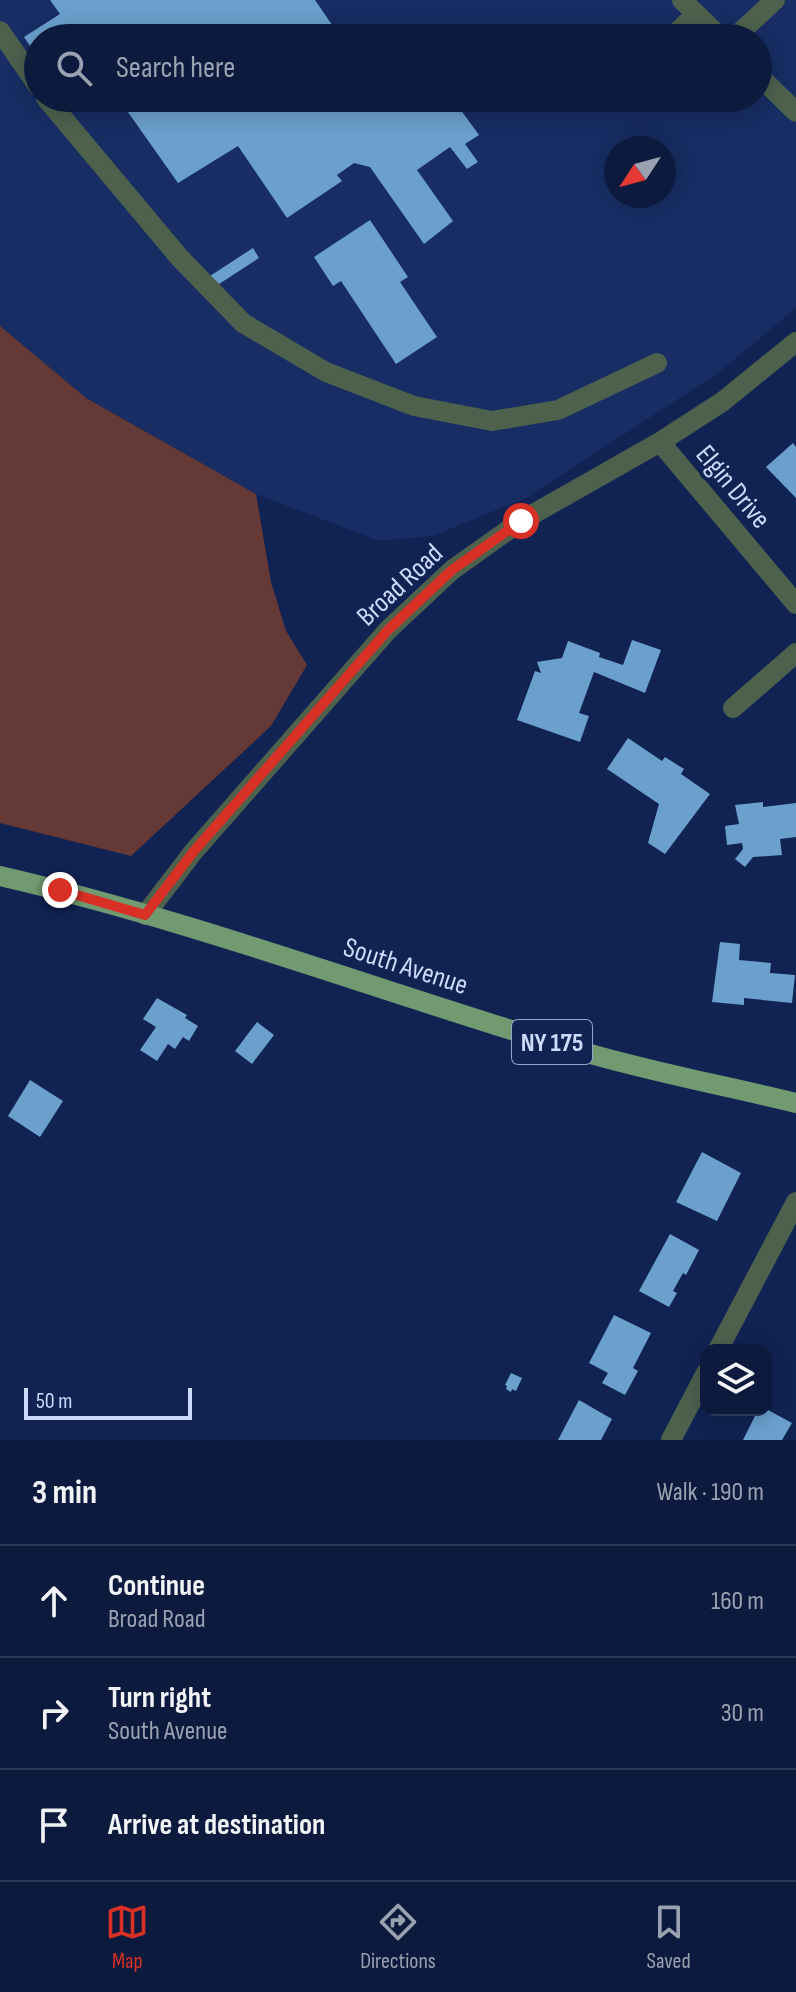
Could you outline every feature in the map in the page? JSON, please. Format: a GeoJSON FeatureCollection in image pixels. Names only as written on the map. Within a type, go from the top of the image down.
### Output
{"type":"FeatureCollection","features":[{"type":"Feature","properties":{"kind":"main road","name":"South Avenue"},"geometry":{"type":"LineString","coordinates":[[0,876],[312,964],[575,1049],[796,1103]]}},
{"type":"Feature","properties":{"kind":"street"},"geometry":{"type":"LineString","coordinates":[[749,24],[775,0]]}},
{"type":"Feature","properties":{"kind":"street"},"geometry":{"type":"LineString","coordinates":[[689,7],[707,24]]}},
{"type":"Feature","properties":{"kind":"street"},"geometry":{"type":"LineString","coordinates":[[0,31],[24,66]]}},
{"type":"Feature","properties":{"kind":"street"},"geometry":{"type":"LineString","coordinates":[[772,89],[796,112]]}},
{"type":"Feature","properties":{"kind":"street"},"geometry":{"type":"LineString","coordinates":[[58,112],[179,257],[243,323],[326,372],[414,406],[492,421],[558,410],[657,363]]}},
{"type":"Feature","properties":{"kind":"street","name":"Broad Road"},"geometry":{"type":"LineString","coordinates":[[145,915],[194,851],[388,630],[452,570],[521,521],[660,442],[722,402],[796,342]]}},
{"type":"Feature","properties":{"kind":"street","name":"Elgin Drive"},"geometry":{"type":"LineString","coordinates":[[660,442],[796,604]]}},
{"type":"Feature","properties":{"kind":"street"},"geometry":{"type":"LineString","coordinates":[[733,708],[796,653]]}},
{"type":"Feature","properties":{"kind":"street"},"geometry":{"type":"LineString","coordinates":[[721,1344],[796,1202]]}},
{"type":"Feature","properties":{"kind":"street"},"geometry":{"type":"LineString","coordinates":[[671,1440],[700,1384]]}},
{"type":"Feature","properties":{"kind":"shaded area"},"geometry":{"type":"Polygon","coordinates":[[[0,0],[796,0],[796,308],[718,373],[528,497],[433,536],[379,541],[256,494],[86,398],[0,326],[0,0]]]}},
{"type":"Feature","properties":{"kind":"shaded area"},"geometry":{"type":"Polygon","coordinates":[[[0,326],[86,398],[256,494],[271,582],[286,631],[307,665],[271,726],[131,856],[0,823],[0,326]]]}},
{"type":"Feature","properties":{"kind":"building"},"geometry":{"type":"Polygon","coordinates":[[[50,0],[315,0],[331,24],[44,24],[60,14],[50,0]]]}},
{"type":"Feature","properties":{"kind":"building"},"geometry":{"type":"Polygon","coordinates":[[[128,112],[462,112],[479,135],[465,144],[478,162],[467,169],[450,147],[417,170],[453,221],[424,244],[370,167],[354,163],[337,175],[342,181],[287,218],[238,146],[178,183],[128,112]]]}},
{"type":"Feature","properties":{"kind":"building"},"geometry":{"type":"Polygon","coordinates":[[[370,220],[408,277],[400,282],[437,337],[396,364],[341,281],[333,286],[314,257],[370,220]]]}},
{"type":"Feature","properties":{"kind":"building"},"geometry":{"type":"Polygon","coordinates":[[[253,248],[259,258],[216,286],[210,276],[253,248]]]}},
{"type":"Feature","properties":{"kind":"building"},"geometry":{"type":"Polygon","coordinates":[[[793,443],[796,447],[796,498],[766,467],[793,443]]]}},
{"type":"Feature","properties":{"kind":"building"},"geometry":{"type":"Polygon","coordinates":[[[632,640],[661,650],[645,693],[594,672],[579,713],[589,716],[580,742],[517,720],[535,671],[541,673],[537,662],[562,658],[568,641],[623,665],[632,640]]]}},
{"type":"Feature","properties":{"kind":"building"},"geometry":{"type":"Polygon","coordinates":[[[628,738],[662,761],[665,757],[684,769],[681,774],[710,794],[665,854],[648,843],[659,804],[607,769],[628,738]]]}},
{"type":"Feature","properties":{"kind":"building"},"geometry":{"type":"Polygon","coordinates":[[[763,802],[763,807],[796,803],[796,837],[780,839],[782,855],[753,857],[745,867],[735,859],[743,849],[742,843],[727,845],[725,826],[739,824],[735,805],[763,802]]]}},
{"type":"Feature","properties":{"kind":"building"},"geometry":{"type":"Polygon","coordinates":[[[720,942],[740,944],[739,960],[771,963],[770,973],[795,975],[792,1003],[744,998],[744,1005],[712,1002],[720,942]]]}},
{"type":"Feature","properties":{"kind":"building"},"geometry":{"type":"Polygon","coordinates":[[[157,998],[187,1015],[185,1018],[198,1026],[189,1041],[183,1037],[175,1049],[168,1044],[157,1061],[140,1050],[156,1027],[143,1019],[157,998]]]}},
{"type":"Feature","properties":{"kind":"building"},"geometry":{"type":"Polygon","coordinates":[[[257,1022],[274,1035],[252,1064],[235,1051],[257,1022]]]}},
{"type":"Feature","properties":{"kind":"building"},"geometry":{"type":"Polygon","coordinates":[[[30,1080],[63,1101],[40,1137],[8,1116],[30,1080]]]}},
{"type":"Feature","properties":{"kind":"building"},"geometry":{"type":"Polygon","coordinates":[[[702,1152],[741,1173],[717,1221],[676,1202],[702,1152]]]}},
{"type":"Feature","properties":{"kind":"building"},"geometry":{"type":"Polygon","coordinates":[[[670,1234],[699,1250],[686,1275],[683,1273],[673,1291],[677,1293],[669,1307],[639,1291],[670,1234]]]}},
{"type":"Feature","properties":{"kind":"building"},"geometry":{"type":"Polygon","coordinates":[[[614,1315],[651,1333],[633,1368],[638,1371],[625,1395],[602,1383],[608,1373],[589,1363],[614,1315]]]}},
{"type":"Feature","properties":{"kind":"building"},"geometry":{"type":"Polygon","coordinates":[[[511,1373],[522,1378],[516,1391],[512,1389],[511,1392],[505,1385],[511,1373]]]}},
{"type":"Feature","properties":{"kind":"building"},"geometry":{"type":"Polygon","coordinates":[[[579,1400],[612,1419],[601,1440],[558,1440],[579,1400]]]}},
{"type":"Feature","properties":{"kind":"building"},"geometry":{"type":"Polygon","coordinates":[[[772,1412],[792,1423],[782,1440],[743,1440],[755,1416],[772,1416],[772,1412]]]}},
{"type":"Feature","properties":{"kind":"route"},"geometry":{"type":"LineString","coordinates":[[60,890],[145,915],[194,851],[388,630],[452,570],[521,521]]}}]}
